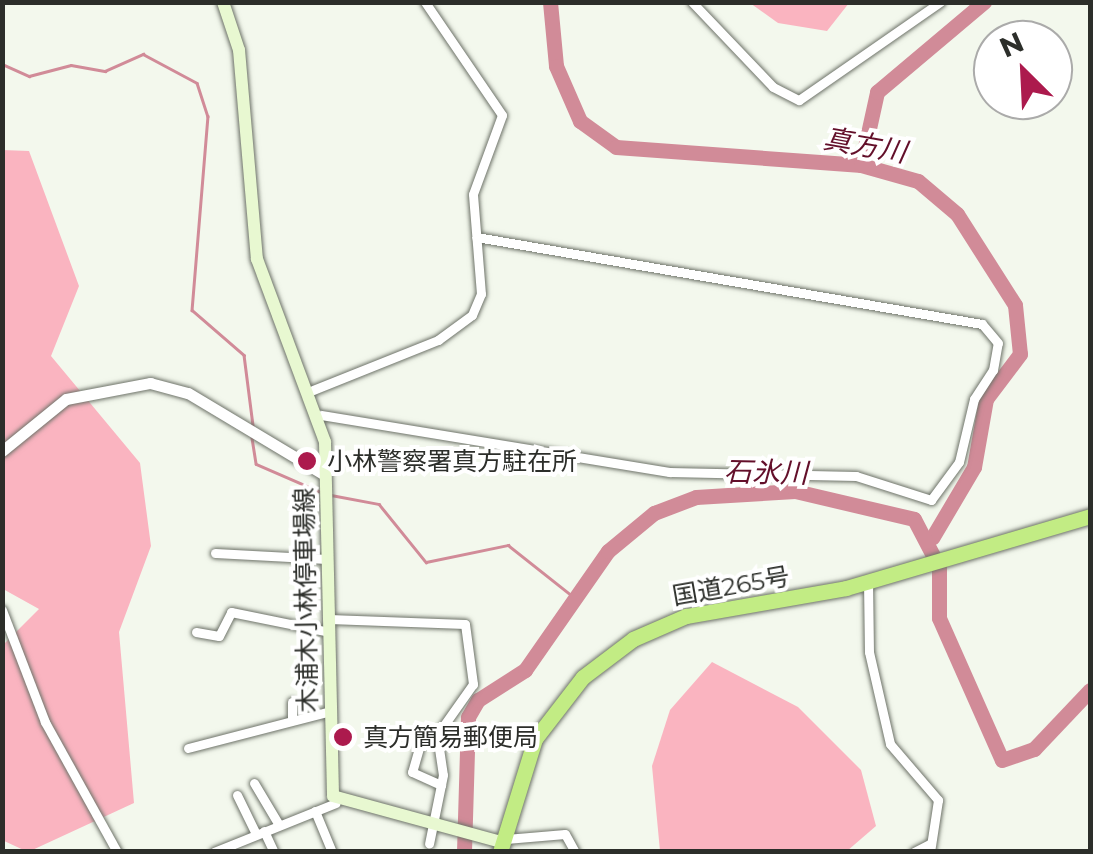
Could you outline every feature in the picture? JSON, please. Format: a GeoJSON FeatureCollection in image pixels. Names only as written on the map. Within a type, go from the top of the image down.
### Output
{"type":"FeatureCollection","features":[{"type":"Feature","properties":{"kind":"highway","name":"国道265号"},"geometry":{"type":"LineString","coordinates":[[496,846],[535,739],[608,656],[686,616],[868,581],[1090,516]]}},
{"type":"Feature","properties":{"kind":"main road","name":"木浦木小林停車場線"},"geometry":{"type":"LineString","coordinates":[[223,2],[239,50],[258,259],[321,414],[336,802]]}},
{"type":"Feature","properties":{"kind":"main road"},"geometry":{"type":"LineString","coordinates":[[336,802],[496,846]]}},
{"type":"Feature","properties":{"kind":"street"},"geometry":{"type":"LineString","coordinates":[[313,390],[438,340],[472,315],[481,294],[473,194],[502,115],[425,2]]}},
{"type":"Feature","properties":{"kind":"street"},"geometry":{"type":"LineString","coordinates":[[692,2],[773,87],[798,100],[940,2]]}},
{"type":"Feature","properties":{"kind":"street"},"geometry":{"type":"LineString","coordinates":[[321,414],[669,472],[856,476],[931,500],[959,462],[974,399],[993,370],[998,344],[982,324],[476,237]]}},
{"type":"Feature","properties":{"kind":"street"},"geometry":{"type":"LineString","coordinates":[[2,451],[66,399],[150,383],[188,394],[325,475]]}},
{"type":"Feature","properties":{"kind":"street"},"geometry":{"type":"LineString","coordinates":[[214,554],[327,559]]}},
{"type":"Feature","properties":{"kind":"street"},"geometry":{"type":"LineString","coordinates":[[868,581],[869,652],[890,744],[938,800],[930,848],[914,852]]}},
{"type":"Feature","properties":{"kind":"street"},"geometry":{"type":"LineString","coordinates":[[2,610],[46,722],[116,852]]}},
{"type":"Feature","properties":{"kind":"street"},"geometry":{"type":"LineString","coordinates":[[196,632],[219,636],[231,612],[329,626],[464,624],[474,684],[437,736],[440,785],[428,844]]}},
{"type":"Feature","properties":{"kind":"street"},"geometry":{"type":"LineString","coordinates":[[292,702],[292,719]]}},
{"type":"Feature","properties":{"kind":"street"},"geometry":{"type":"LineString","coordinates":[[188,748],[331,711]]}},
{"type":"Feature","properties":{"kind":"street"},"geometry":{"type":"LineString","coordinates":[[420,748],[412,772],[440,785]]}},
{"type":"Feature","properties":{"kind":"street"},"geometry":{"type":"LineString","coordinates":[[254,782],[279,825]]}},
{"type":"Feature","properties":{"kind":"street"},"geometry":{"type":"LineString","coordinates":[[237,794],[274,852]]}},
{"type":"Feature","properties":{"kind":"street"},"geometry":{"type":"LineString","coordinates":[[214,852],[336,802]]}},
{"type":"Feature","properties":{"kind":"street"},"geometry":{"type":"LineString","coordinates":[[316,812],[332,852]]}},
{"type":"Feature","properties":{"kind":"street"},"geometry":{"type":"LineString","coordinates":[[496,846],[565,834],[575,852]]}},
{"type":"Feature","properties":{"kind":"shaded area"},"geometry":{"type":"Polygon","coordinates":[[[750,3],[849,3],[827,31],[778,23],[750,3]]]}},
{"type":"Feature","properties":{"kind":"shaded area"},"geometry":{"type":"Polygon","coordinates":[[[2,150],[29,151],[79,286],[51,356],[140,463],[151,546],[119,632],[134,803],[28,852],[2,840],[3,645],[39,609],[3,589],[2,150]]]}},
{"type":"Feature","properties":{"kind":"shaded area"},"geometry":{"type":"Polygon","coordinates":[[[712,662],[798,707],[861,770],[876,826],[847,851],[660,851],[652,766],[670,710],[712,662]]]}},
{"type":"Feature","properties":{"kind":"waterway","name":"真方川"},"geometry":{"type":"LineString","coordinates":[[550,2],[556,66],[580,121],[616,147],[861,165],[918,181],[957,214],[1015,305],[1020,354],[986,399],[974,467],[932,538]]}},
{"type":"Feature","properties":{"kind":"waterway"},"geometry":{"type":"LineString","coordinates":[[861,165],[877,92],[984,2]]}},
{"type":"Feature","properties":{"kind":"waterway"},"geometry":{"type":"LineString","coordinates":[[2,64],[29,76],[71,65],[105,71],[143,54],[197,83],[208,116],[192,310],[244,355],[253,425]]}},
{"type":"Feature","properties":{"kind":"waterway"},"geometry":{"type":"LineString","coordinates":[[252,438],[256,464],[323,493]]}},
{"type":"Feature","properties":{"kind":"waterway","name":"石氷川"},"geometry":{"type":"LineString","coordinates":[[464,852],[468,717],[478,700],[525,670],[608,551],[654,513],[696,497],[795,491],[914,519],[939,567],[939,618],[1002,760],[1034,749],[1090,690]]}},
{"type":"Feature","properties":{"kind":"waterway"},"geometry":{"type":"LineString","coordinates":[[331,495],[379,504],[426,562],[508,545],[571,595]]}},
{"type":"Feature","properties":{"kind":"place","name":"小林警察署真方駐在所"},"geometry":{"type":"Point","coordinates":[307,461]}},
{"type":"Feature","properties":{"kind":"place","name":"真方簡易郵便局"},"geometry":{"type":"Point","coordinates":[343,737]}}]}
